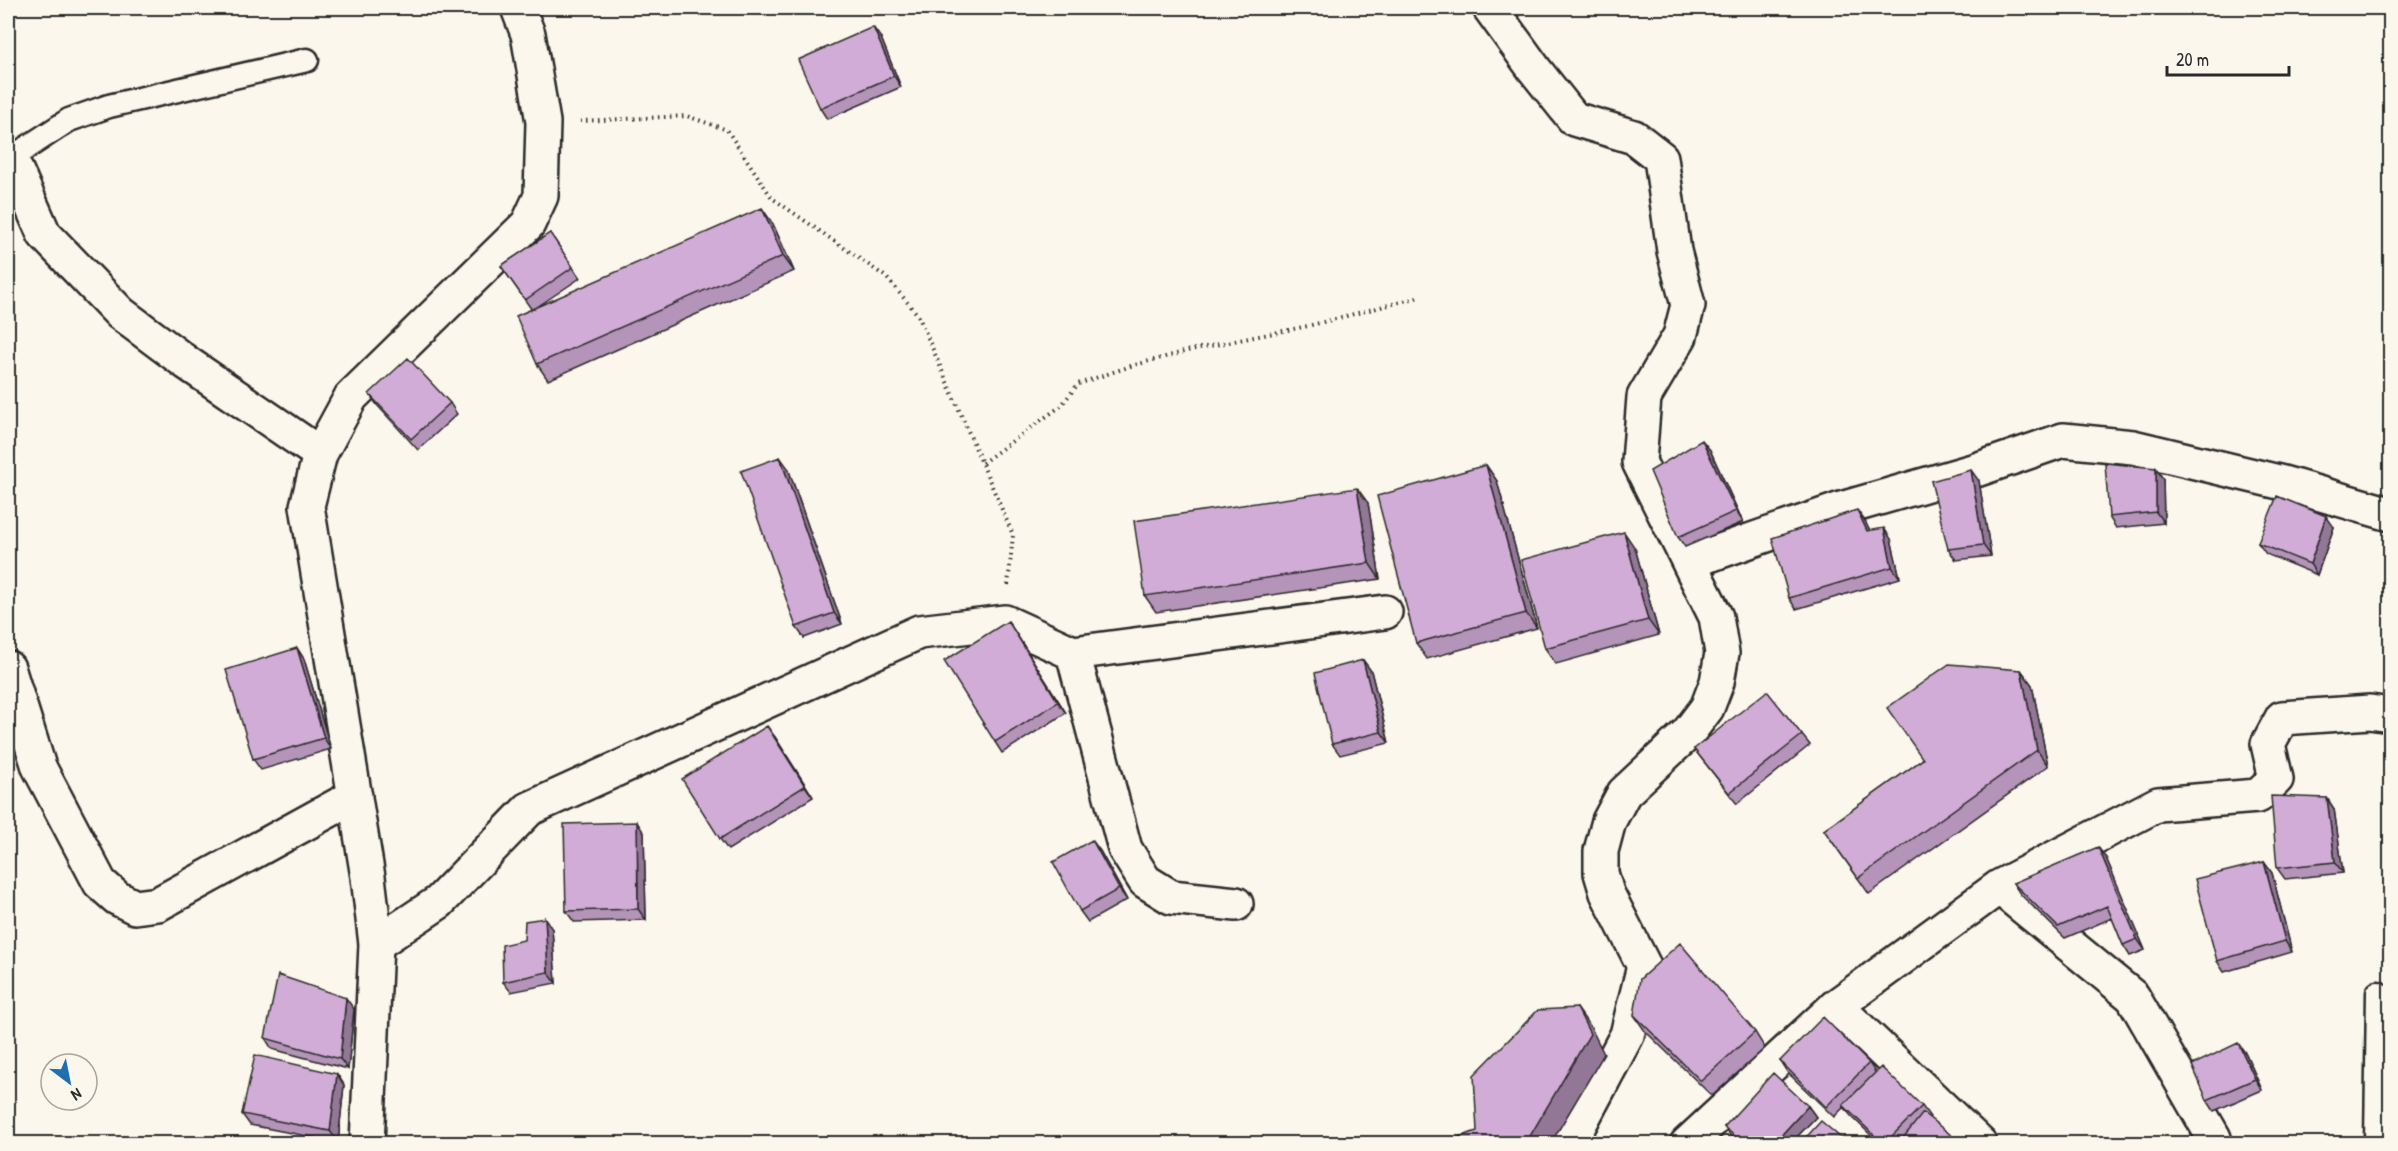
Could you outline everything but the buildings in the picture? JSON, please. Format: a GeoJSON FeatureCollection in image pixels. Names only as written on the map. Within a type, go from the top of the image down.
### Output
{"type":"FeatureCollection","features":[{"type":"Feature","properties":{"kind":"street"},"geometry":{"type":"LineString","coordinates":[[367,1143],[376,944],[307,506],[320,454],[351,397],[528,224],[541,196],[543,122],[528,34],[518,8]]}},
{"type":"Feature","properties":{"kind":"street"},"geometry":{"type":"LineString","coordinates":[[1490,8],[1574,119],[1634,137],[1660,158],[1674,251],[1688,305],[1680,336],[1644,397],[1639,462],[1716,617],[1722,653],[1717,682],[1707,708],[1688,733],[1624,793],[1609,821],[1601,851],[1601,873],[1607,893],[1644,966],[1627,1035],[1569,1143]]}},
{"type":"Feature","properties":{"kind":"street"},"geometry":{"type":"LineString","coordinates":[[8,165],[16,170],[44,234],[120,313],[187,363],[320,454]]}},
{"type":"Feature","properties":{"kind":"street"},"geometry":{"type":"LineString","coordinates":[[1689,562],[1841,509],[1976,470],[2063,440],[2133,447],[2283,483],[2391,514]]}},
{"type":"Feature","properties":{"kind":"street"},"geometry":{"type":"LineString","coordinates":[[376,944],[439,902],[529,809],[919,633],[1005,622],[1073,653],[1385,612]]}},
{"type":"Feature","properties":{"kind":"street"},"geometry":{"type":"LineString","coordinates":[[1073,653],[1125,849],[1144,881],[1171,897],[1236,904]]}},
{"type":"Feature","properties":{"kind":"street"},"geometry":{"type":"LineString","coordinates":[[8,668],[39,767],[100,884],[117,898],[135,907],[158,904],[354,796]]}},
{"type":"Feature","properties":{"kind":"street"},"geometry":{"type":"LineString","coordinates":[[1691,1142],[1836,1006],[1999,887],[2158,804],[2258,796],[2276,779],[2268,744],[2282,718],[2370,712],[2391,715]]}},
{"type":"Feature","properties":{"kind":"street"},"geometry":{"type":"LineString","coordinates":[[1999,887],[2133,997],[2214,1138],[2212,1143]]}},
{"type":"Feature","properties":{"kind":"street"},"geometry":{"type":"LineString","coordinates":[[1836,1006],[1980,1143]]}},
{"type":"Feature","properties":{"kind":"lane"},"geometry":{"type":"LineString","coordinates":[[8,160],[69,120],[109,106],[307,60]]}},
{"type":"Feature","properties":{"kind":"lane"},"geometry":{"type":"LineString","coordinates":[[2376,1143],[2378,993]]}},
{"type":"Feature","properties":{"kind":"path"},"geometry":{"type":"LineString","coordinates":[[543,122],[687,116],[727,130],[772,198],[886,277],[918,315],[1014,535],[1005,622]]}},
{"type":"Feature","properties":{"kind":"path"},"geometry":{"type":"LineString","coordinates":[[982,463],[1061,406],[1078,384],[1131,366],[1195,349],[1308,326],[1419,297]]}}]}
